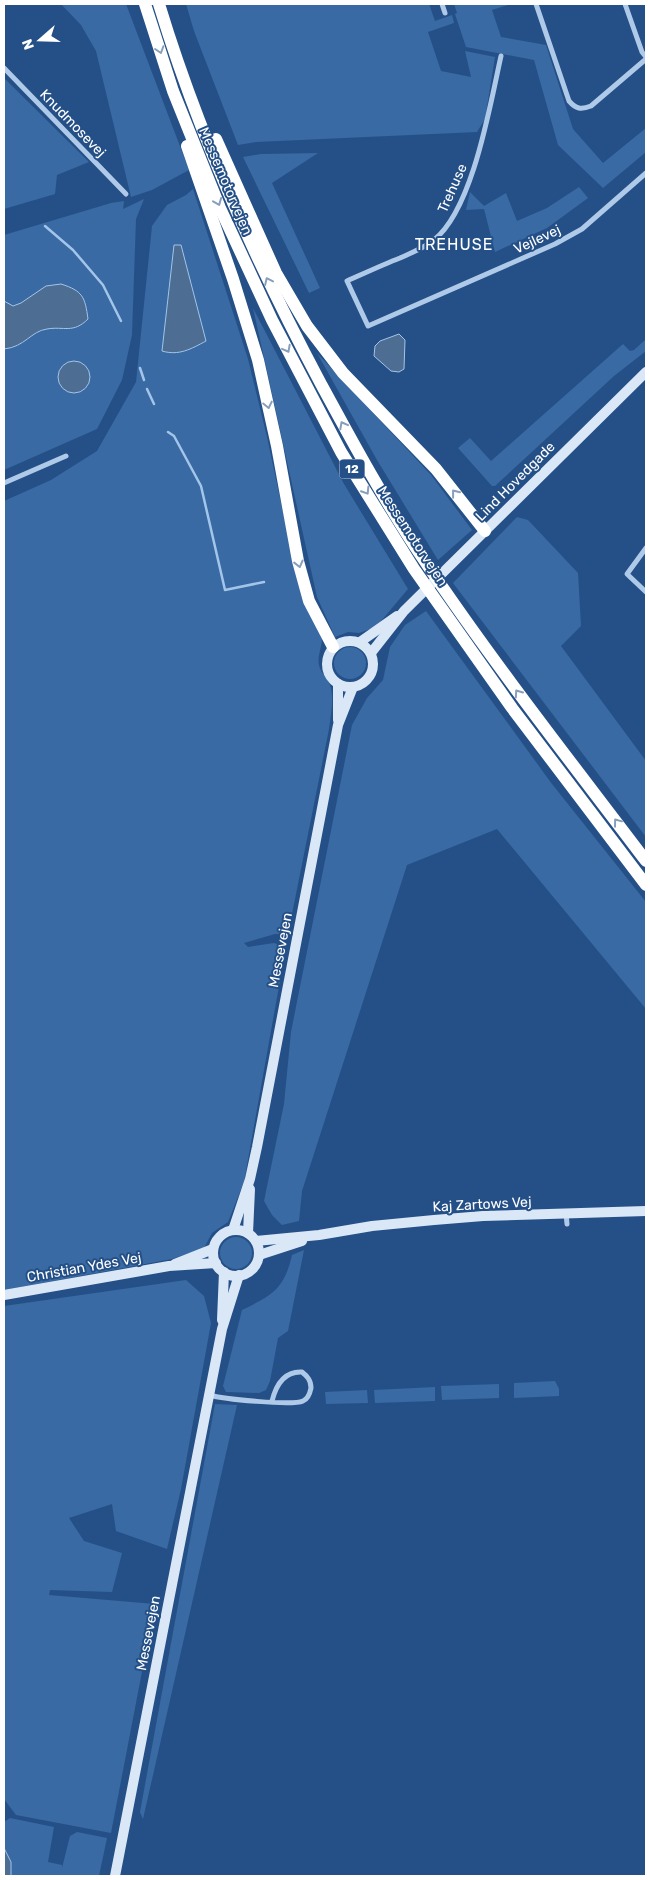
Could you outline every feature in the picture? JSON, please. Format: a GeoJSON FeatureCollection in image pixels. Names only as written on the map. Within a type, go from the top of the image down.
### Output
{"type":"FeatureCollection","features":[{"type":"Feature","properties":{"kind":"highway","name":"Messemotorvejen"},"geometry":{"type":"LineString","coordinates":[[145,4],[173,90],[220,208],[272,320],[341,452],[414,569],[506,700],[646,884]]}},
{"type":"Feature","properties":{"kind":"highway","name":"Messemotorvejen"},"geometry":{"type":"LineString","coordinates":[[159,4],[187,86],[232,203],[275,296],[353,443],[424,559],[523,699],[646,861]]}},
{"type":"Feature","properties":{"kind":"highway"},"geometry":{"type":"LineString","coordinates":[[187,86],[208,120],[276,273],[306,326],[343,372],[436,469],[485,531]]}},
{"type":"Feature","properties":{"kind":"highway"},"geometry":{"type":"LineString","coordinates":[[173,90],[188,151],[233,279],[258,360],[277,446],[300,569],[309,600],[333,647]]}},
{"type":"Feature","properties":{"kind":"main road","name":"Lind Hovedgade"},"geometry":{"type":"LineString","coordinates":[[371,653],[404,611],[646,372]]}},
{"type":"Feature","properties":{"kind":"main road","name":"Lind Hovedgade"},"geometry":{"type":"LineString","coordinates":[[360,642],[404,611]]}},
{"type":"Feature","properties":{"kind":"main road"},"geometry":{"type":"LineString","coordinates":[[346,640],[360,642],[371,653],[374,663],[368,679],[353,687],[338,684],[328,671],[327,662],[329,654],[333,647],[346,640]]}},
{"type":"Feature","properties":{"kind":"main road","name":"Messevejen"},"geometry":{"type":"LineString","coordinates":[[338,684],[338,725]]}},
{"type":"Feature","properties":{"kind":"main road","name":"Messevejen"},"geometry":{"type":"LineString","coordinates":[[234,1230],[250,1179],[338,725],[353,687]]}},
{"type":"Feature","properties":{"kind":"main road","name":"Messevejen"},"geometry":{"type":"LineString","coordinates":[[248,1233],[250,1179]]}},
{"type":"Feature","properties":{"kind":"main road","name":"Kaj Zartows Vej"},"geometry":{"type":"LineString","coordinates":[[256,1242],[319,1235],[372,1226],[434,1220],[567,1219],[646,1211]]}},
{"type":"Feature","properties":{"kind":"main road"},"geometry":{"type":"LineString","coordinates":[[234,1230],[248,1233],[256,1242],[259,1255],[256,1264],[252,1270],[239,1276],[224,1272],[216,1263],[213,1249],[219,1237],[226,1232],[234,1230]]}},
{"type":"Feature","properties":{"kind":"main road","name":"Kaj Zartows Vej"},"geometry":{"type":"LineString","coordinates":[[259,1255],[319,1235]]}},
{"type":"Feature","properties":{"kind":"main road","name":"Christian Ydes Vej"},"geometry":{"type":"LineString","coordinates":[[169,1266],[213,1249]]}},
{"type":"Feature","properties":{"kind":"main road","name":"Christian Ydes Vej"},"geometry":{"type":"LineString","coordinates":[[4,1295],[169,1266],[216,1263]]}},
{"type":"Feature","properties":{"kind":"main road","name":"Messevejen"},"geometry":{"type":"LineString","coordinates":[[222,1329],[224,1272]]}},
{"type":"Feature","properties":{"kind":"main road","name":"Messevejen"},"geometry":{"type":"LineString","coordinates":[[115,1876],[222,1329],[239,1276]]}},
{"type":"Feature","properties":{"kind":"street"},"geometry":{"type":"LineString","coordinates":[[442,4],[445,13]]}},
{"type":"Feature","properties":{"kind":"street"},"geometry":{"type":"LineString","coordinates":[[536,4],[568,101],[578,108],[584,109],[591,106],[646,58],[642,52],[625,4]]}},
{"type":"Feature","properties":{"kind":"street","name":"Trehuse"},"geometry":{"type":"LineString","coordinates":[[368,326],[347,281],[422,248],[445,229],[455,213],[468,184],[481,145],[501,56]]}},
{"type":"Feature","properties":{"kind":"street","name":"Knudmosevej"},"geometry":{"type":"LineString","coordinates":[[4,68],[126,194]]}},
{"type":"Feature","properties":{"kind":"street","name":"Vejlevej"},"geometry":{"type":"LineString","coordinates":[[368,326],[555,244],[582,229],[646,173]]}},
{"type":"Feature","properties":{"kind":"street"},"geometry":{"type":"LineString","coordinates":[[4,483],[66,456]]}},
{"type":"Feature","properties":{"kind":"street"},"geometry":{"type":"LineString","coordinates":[[646,548],[627,574],[646,592]]}},
{"type":"Feature","properties":{"kind":"street"},"geometry":{"type":"LineString","coordinates":[[209,1395],[272,1401],[304,1401],[308,1397],[311,1388],[309,1378],[302,1372],[293,1372],[276,1387],[272,1401]]}},
{"type":"Feature","properties":{"kind":"shaded area"},"geometry":{"type":"Polygon","coordinates":[[[61,4],[126,4],[189,170],[152,190],[131,197],[96,51],[81,25],[61,4]]]}},
{"type":"Feature","properties":{"kind":"shaded area"},"geometry":{"type":"Polygon","coordinates":[[[186,4],[429,4],[435,21],[452,15],[454,23],[428,32],[441,71],[471,77],[465,51],[495,57],[485,119],[477,132],[256,142],[238,145],[194,31],[186,4]]]}},
{"type":"Feature","properties":{"kind":"shaded area"},"geometry":{"type":"Polygon","coordinates":[[[454,4],[511,4],[492,10],[501,37],[546,45],[573,129],[603,163],[646,128],[646,152],[603,188],[558,145],[534,60],[466,47],[455,14],[457,13],[454,4]]]}},
{"type":"Feature","properties":{"kind":"shaded area"},"geometry":{"type":"Polygon","coordinates":[[[4,78],[89,162],[57,175],[55,194],[4,209],[4,78]]]}},
{"type":"Feature","properties":{"kind":"shaded area"},"geometry":{"type":"Polygon","coordinates":[[[318,153],[272,183],[320,288],[309,293],[243,157],[261,154],[318,153]]]}},
{"type":"Feature","properties":{"kind":"shaded area"},"geometry":{"type":"Polygon","coordinates":[[[579,187],[588,198],[547,228],[495,252],[484,209],[466,210],[470,192],[484,206],[506,193],[517,221],[547,208],[579,187]]]}},
{"type":"Feature","properties":{"kind":"shaded area"},"geometry":{"type":"Polygon","coordinates":[[[193,189],[248,359],[294,563],[322,638],[319,665],[329,682],[332,693],[329,729],[288,934],[275,934],[244,943],[248,947],[274,943],[286,947],[244,1182],[228,1222],[212,1233],[204,1248],[172,1259],[4,1290],[4,501],[51,480],[97,451],[136,382],[152,226],[167,205],[193,189]]]}},
{"type":"Feature","properties":{"kind":"shaded area"},"geometry":{"type":"Polygon","coordinates":[[[144,199],[136,219],[132,335],[122,380],[97,429],[4,470],[4,235],[111,203],[124,201],[123,209],[144,199]]]}},
{"type":"Feature","properties":{"kind":"shaded area"},"geometry":{"type":"Polygon","coordinates":[[[174,245],[181,245],[206,341],[190,349],[174,353],[162,351],[174,245]]]}},
{"type":"Feature","properties":{"kind":"shaded area"},"geometry":{"type":"Polygon","coordinates":[[[61,284],[74,289],[82,296],[86,305],[88,319],[83,324],[73,328],[41,330],[23,342],[4,349],[4,301],[13,306],[21,303],[46,286],[61,284]]]}},
{"type":"Feature","properties":{"kind":"shaded area"},"geometry":{"type":"Polygon","coordinates":[[[253,308],[344,484],[408,589],[376,627],[359,633],[348,632],[335,637],[317,597],[253,308]]]}},
{"type":"Feature","properties":{"kind":"shaded area"},"geometry":{"type":"Polygon","coordinates":[[[399,334],[405,340],[404,369],[399,372],[391,371],[374,356],[375,346],[380,341],[399,334]]]}},
{"type":"Feature","properties":{"kind":"shaded area"},"geometry":{"type":"Polygon","coordinates":[[[646,339],[646,351],[614,376],[495,486],[492,486],[458,448],[470,438],[491,461],[623,344],[630,351],[634,350],[646,339]]]}},
{"type":"Feature","properties":{"kind":"shaded area"},"geometry":{"type":"Polygon","coordinates":[[[317,353],[431,475],[472,530],[438,560],[377,460],[317,353]]]}},
{"type":"Feature","properties":{"kind":"shaded area"},"geometry":{"type":"Polygon","coordinates":[[[74,361],[85,366],[90,377],[85,388],[74,393],[63,388],[58,377],[63,366],[74,361]]]}},
{"type":"Feature","properties":{"kind":"shaded area"},"geometry":{"type":"Polygon","coordinates":[[[517,517],[528,520],[578,573],[581,626],[561,646],[646,761],[646,837],[453,583],[517,517]]]}},
{"type":"Feature","properties":{"kind":"shaded area"},"geometry":{"type":"Polygon","coordinates":[[[426,611],[552,784],[646,902],[646,1009],[497,829],[407,865],[302,1191],[299,1221],[282,1225],[272,1215],[264,1201],[284,1104],[291,1032],[352,725],[367,698],[383,680],[390,647],[405,625],[426,611]]]}},
{"type":"Feature","properties":{"kind":"shaded area"},"geometry":{"type":"Polygon","coordinates":[[[350,647],[356,648],[361,652],[365,657],[365,669],[361,674],[356,678],[350,679],[344,678],[339,674],[335,669],[334,663],[335,657],[339,652],[344,648],[350,647]]]}},
{"type":"Feature","properties":{"kind":"shaded area"},"geometry":{"type":"Polygon","coordinates":[[[236,1237],[242,1238],[247,1242],[251,1247],[251,1259],[247,1264],[242,1268],[236,1269],[230,1268],[225,1264],[221,1259],[220,1253],[221,1247],[225,1242],[230,1238],[236,1237]]]}},
{"type":"Feature","properties":{"kind":"shaded area"},"geometry":{"type":"Polygon","coordinates":[[[304,1250],[288,1331],[278,1338],[270,1381],[266,1390],[259,1393],[226,1392],[223,1386],[242,1310],[275,1290],[285,1276],[292,1255],[304,1250]]]}},
{"type":"Feature","properties":{"kind":"shaded area"},"geometry":{"type":"Polygon","coordinates":[[[186,1280],[204,1296],[211,1323],[181,1489],[167,1549],[116,1531],[112,1504],[69,1518],[84,1541],[122,1553],[112,1592],[50,1590],[49,1595],[155,1604],[111,1833],[16,1815],[4,1799],[4,1306],[186,1280]]]}},
{"type":"Feature","properties":{"kind":"shaded area"},"geometry":{"type":"Polygon","coordinates":[[[555,1381],[559,1389],[559,1396],[514,1398],[514,1383],[555,1381]]]}},
{"type":"Feature","properties":{"kind":"shaded area"},"geometry":{"type":"Polygon","coordinates":[[[499,1384],[499,1398],[442,1400],[441,1386],[499,1384]]]}},
{"type":"Feature","properties":{"kind":"shaded area"},"geometry":{"type":"Polygon","coordinates":[[[435,1387],[435,1401],[375,1403],[374,1390],[435,1387]]]}},
{"type":"Feature","properties":{"kind":"shaded area"},"geometry":{"type":"Polygon","coordinates":[[[367,1390],[368,1403],[326,1404],[325,1392],[367,1390]]]}},
{"type":"Feature","properties":{"kind":"shaded area"},"geometry":{"type":"Polygon","coordinates":[[[215,1404],[237,1405],[143,1819],[140,1812],[215,1404]]]}},
{"type":"Feature","properties":{"kind":"shaded area"},"geometry":{"type":"Polygon","coordinates":[[[10,1818],[54,1827],[48,1862],[62,1865],[62,1868],[70,1836],[77,1832],[107,1838],[99,1876],[11,1876],[11,1862],[4,1848],[4,1822],[10,1818]]]}},
{"type":"Feature","properties":{"kind":"shaded area"},"geometry":{"type":"Polygon","coordinates":[[[4,1848],[11,1862],[11,1876],[4,1876],[4,1848]]]}},
{"type":"Feature","properties":{"kind":"waterway"},"geometry":{"type":"LineString","coordinates":[[45,226],[73,250],[103,285],[121,321]]}},
{"type":"Feature","properties":{"kind":"waterway"},"geometry":{"type":"LineString","coordinates":[[140,368],[144,380]]}},
{"type":"Feature","properties":{"kind":"waterway"},"geometry":{"type":"LineString","coordinates":[[147,389],[154,404]]}},
{"type":"Feature","properties":{"kind":"waterway"},"geometry":{"type":"LineString","coordinates":[[168,432],[174,436],[201,486],[225,590],[264,582]]}},
{"type":"Feature","properties":{"kind":"district","name":"TREHUSE"},"geometry":{"type":"Point","coordinates":[454,244]}}]}
